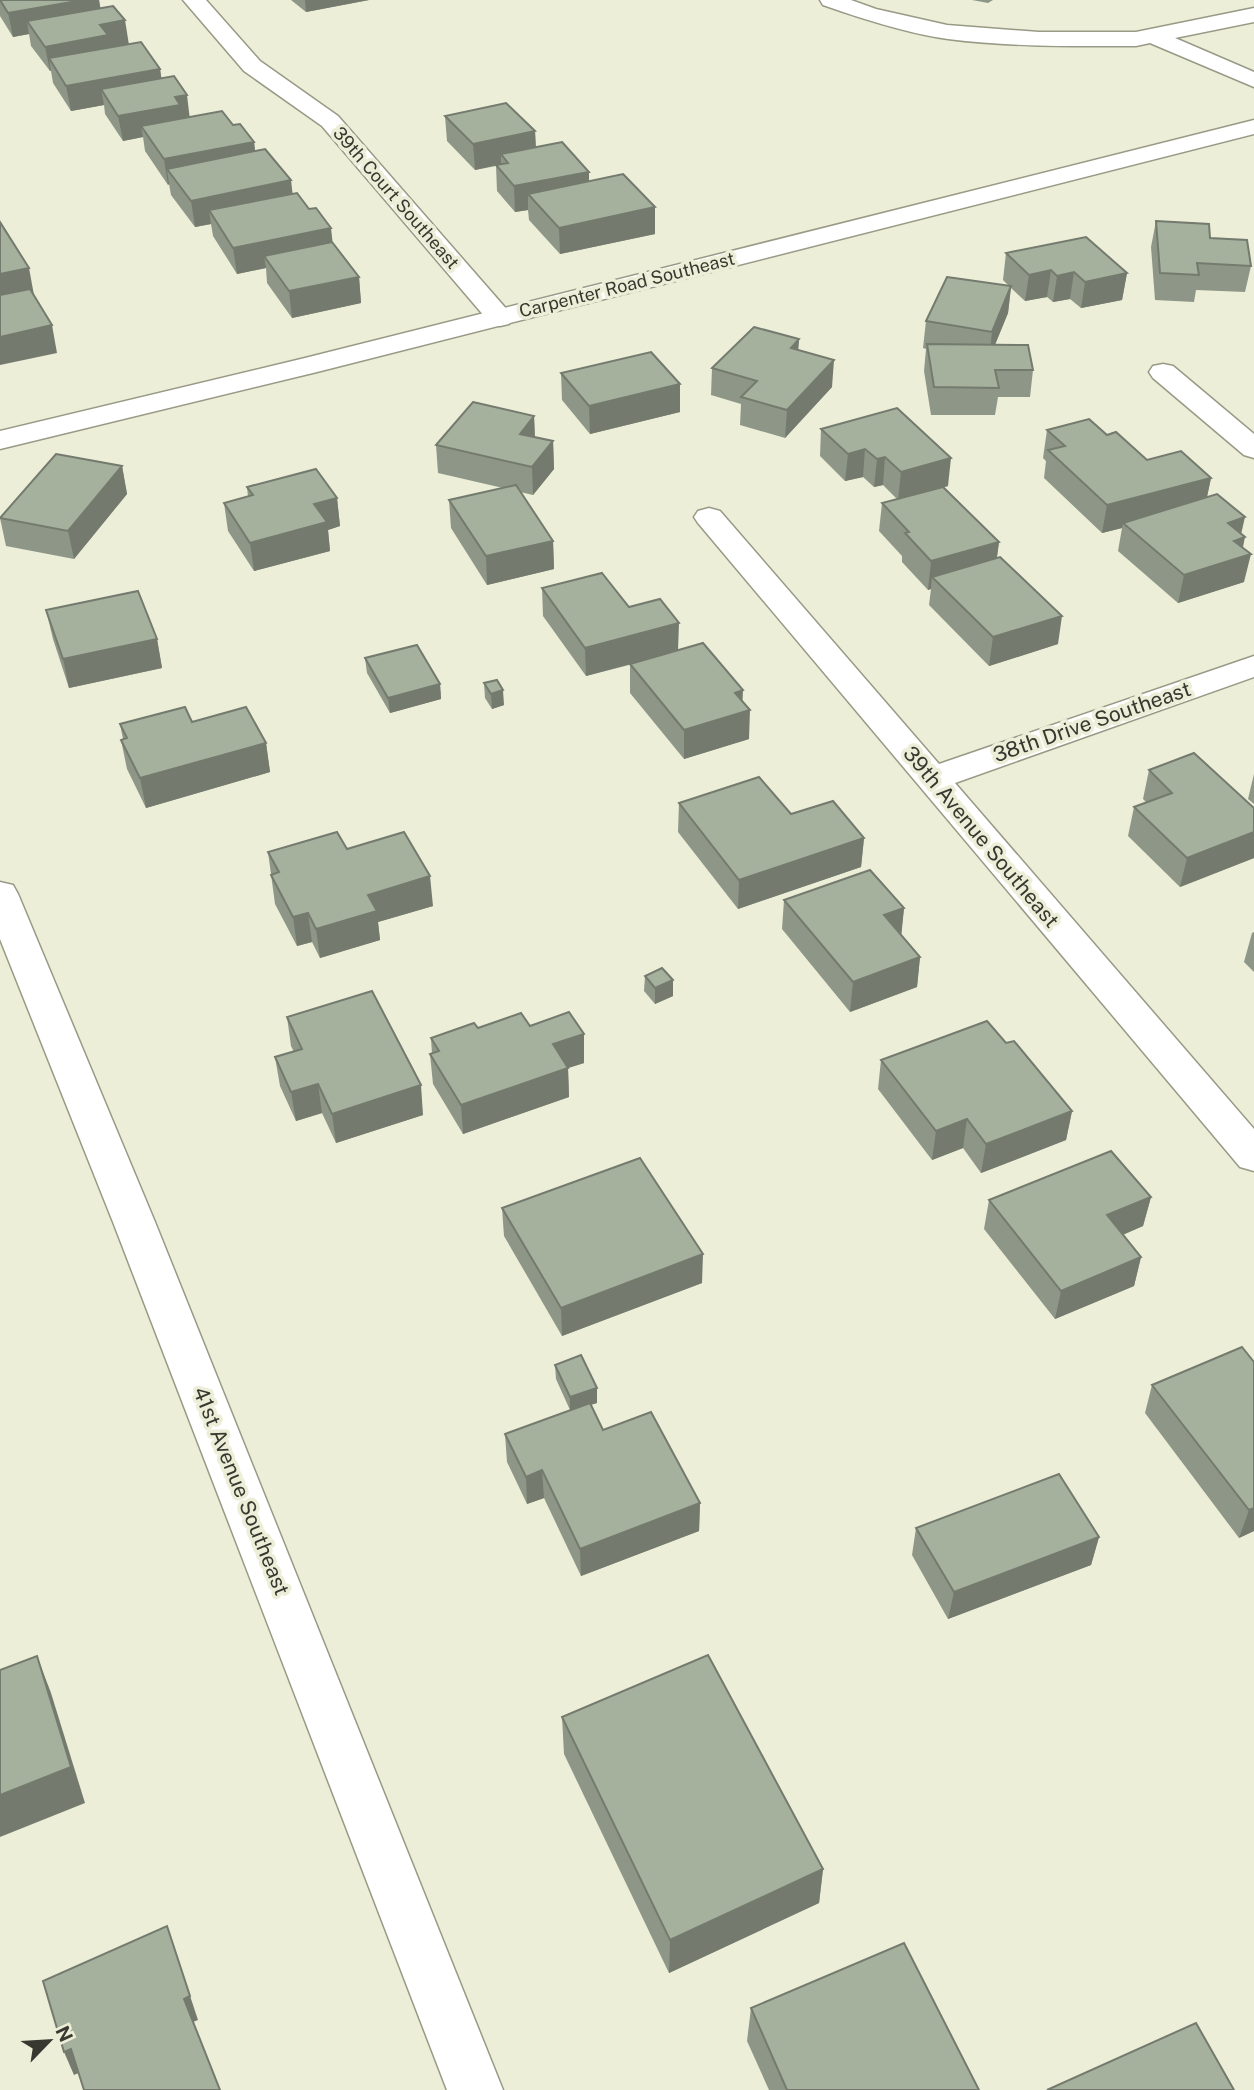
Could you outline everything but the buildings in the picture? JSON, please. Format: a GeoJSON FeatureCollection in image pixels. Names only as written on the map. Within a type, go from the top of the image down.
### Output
{"type":"FeatureCollection","features":[{"type":"Feature","properties":{"kind":"street","name":"39th Court Southeast"},"geometry":{"type":"LineString","coordinates":[[194,0],[251,66],[330,121],[500,318]]}},
{"type":"Feature","properties":{"kind":"street"},"geometry":{"type":"LineString","coordinates":[[831,0],[869,14],[947,32],[1039,39],[1136,39],[1254,15]]}},
{"type":"Feature","properties":{"kind":"street"},"geometry":{"type":"LineString","coordinates":[[1153,36],[1254,80]]}},
{"type":"Feature","properties":{"kind":"street","name":"Carpenter Road Southeast"},"geometry":{"type":"LineString","coordinates":[[0,440],[500,318],[1254,127]]}},
{"type":"Feature","properties":{"kind":"street"},"geometry":{"type":"LineString","coordinates":[[1163,372],[1254,449]]}},
{"type":"Feature","properties":{"kind":"street","name":"39th Avenue Southeast"},"geometry":{"type":"LineString","coordinates":[[709,517],[1254,1156]]}},
{"type":"Feature","properties":{"kind":"street","name":"38th Drive Southeast"},"geometry":{"type":"LineString","coordinates":[[931,779],[1254,666]]}},
{"type":"Feature","properties":{"kind":"street","name":"41st Avenue Southeast"},"geometry":{"type":"LineString","coordinates":[[0,894],[135,1222],[475,2090]]}}]}
